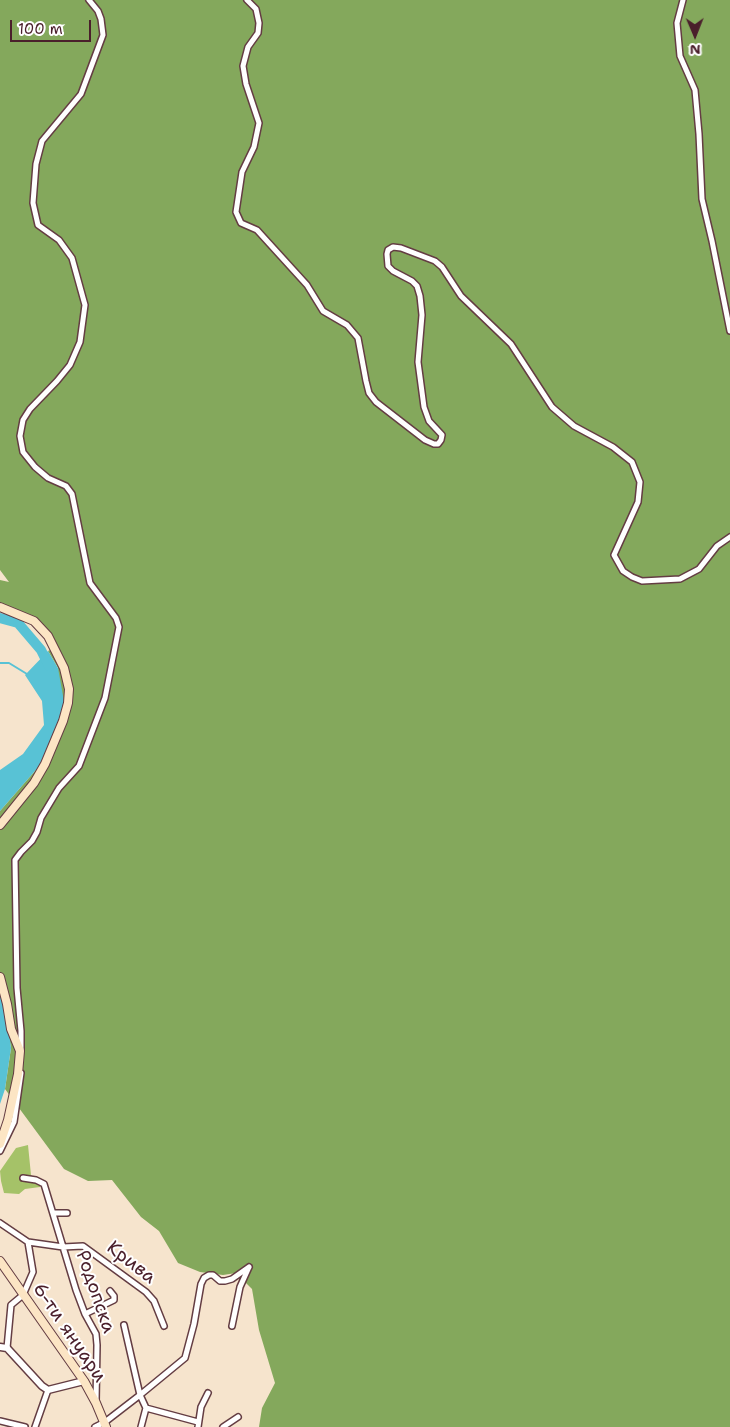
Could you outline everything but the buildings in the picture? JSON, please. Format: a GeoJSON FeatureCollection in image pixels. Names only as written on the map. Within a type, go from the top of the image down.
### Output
{"type":"FeatureCollection","features":[{"type":"Feature","properties":{"kind":"main road"},"geometry":{"type":"LineString","coordinates":[[0,607],[34,621],[48,636],[64,668],[69,689],[68,703],[63,720],[45,764],[34,783],[0,825]]}},
{"type":"Feature","properties":{"kind":"main road"},"geometry":{"type":"LineString","coordinates":[[0,977],[11,1028],[20,1052],[18,1074],[10,1111],[0,1144]]}},
{"type":"Feature","properties":{"kind":"main road","name":"6-ти януари"},"geometry":{"type":"LineString","coordinates":[[0,1260],[84,1381],[105,1424]]}},
{"type":"Feature","properties":{"kind":"street"},"geometry":{"type":"LineString","coordinates":[[0,1151],[14,1122],[21,1074],[21,1031],[17,988],[15,860],[20,852],[32,841],[41,818],[55,793],[79,766],[106,698],[119,627],[116,618],[90,582],[72,494],[66,486],[48,478],[35,467],[23,452],[20,436],[23,420],[30,409],[70,365],[80,342],[85,305],[72,258],[59,240],[38,225],[32,203],[36,164],[42,141],[81,94],[103,35],[98,11],[89,0]]}},
{"type":"Feature","properties":{"kind":"street"},"geometry":{"type":"LineString","coordinates":[[247,0],[256,9],[259,23],[258,33],[248,47],[243,66],[246,84],[259,123],[254,147],[242,172],[236,212],[241,223],[257,230],[308,285],[323,311],[347,325],[358,338],[369,392],[376,402],[425,440],[434,444],[438,444],[441,440],[442,435],[430,421],[424,407],[418,362],[422,315],[420,296],[412,281],[393,271],[388,266],[387,254],[388,250],[393,246],[435,261],[442,267],[461,296],[511,344],[552,407],[574,426],[613,447],[632,462],[640,482],[638,502],[614,555],[623,571],[632,577],[642,580],[680,578],[699,568],[717,546],[730,537]]}},
{"type":"Feature","properties":{"kind":"street"},"geometry":{"type":"LineString","coordinates":[[683,0],[677,23],[680,56],[695,90],[700,134],[702,199],[730,331]]}},
{"type":"Feature","properties":{"kind":"street","name":"Родопска"},"geometry":{"type":"LineString","coordinates":[[23,1178],[36,1180],[44,1184],[48,1192],[85,1314],[96,1334],[96,1403]]}},
{"type":"Feature","properties":{"kind":"street"},"geometry":{"type":"LineString","coordinates":[[54,1213],[67,1213]]}},
{"type":"Feature","properties":{"kind":"street"},"geometry":{"type":"LineString","coordinates":[[0,1223],[28,1242],[33,1272],[23,1295],[11,1305],[3,1348],[48,1390],[97,1377]]}},
{"type":"Feature","properties":{"kind":"street","name":"Крива"},"geometry":{"type":"LineString","coordinates":[[28,1242],[83,1246],[146,1292],[154,1301],[164,1326]]}},
{"type":"Feature","properties":{"kind":"street"},"geometry":{"type":"LineString","coordinates":[[95,1427],[105,1424],[185,1358],[194,1324],[201,1284],[204,1278],[213,1275],[220,1281],[226,1281],[249,1267],[240,1287],[232,1326]]}},
{"type":"Feature","properties":{"kind":"street"},"geometry":{"type":"LineString","coordinates":[[85,1314],[114,1300],[114,1296],[110,1291]]}},
{"type":"Feature","properties":{"kind":"street"},"geometry":{"type":"LineString","coordinates":[[124,1325],[140,1395],[146,1408],[141,1427]]}},
{"type":"Feature","properties":{"kind":"street"},"geometry":{"type":"LineString","coordinates":[[35,1427],[48,1390]]}},
{"type":"Feature","properties":{"kind":"street"},"geometry":{"type":"LineString","coordinates":[[146,1408],[198,1424],[201,1407],[208,1393]]}},
{"type":"Feature","properties":{"kind":"street"},"geometry":{"type":"LineString","coordinates":[[223,1427],[238,1417]]}},
{"type":"Feature","properties":{"kind":"street"},"geometry":{"type":"LineString","coordinates":[[0,1421],[25,1427]]}},
{"type":"Feature","properties":{"kind":"green space"},"geometry":{"type":"Polygon","coordinates":[[[0,0],[730,0],[730,1427],[259,1427],[262,1408],[275,1383],[259,1330],[252,1289],[236,1273],[223,1275],[200,1272],[178,1263],[159,1231],[141,1217],[112,1180],[88,1181],[64,1169],[5,1089],[11,1048],[0,987],[0,811],[41,764],[58,668],[48,651],[57,647],[44,628],[0,606],[0,580],[9,582],[0,570],[0,0]]]}},
{"type":"Feature","properties":{"kind":"green space"},"geometry":{"type":"Polygon","coordinates":[[[28,1145],[31,1175],[40,1183],[40,1187],[25,1189],[19,1194],[4,1193],[0,1171],[16,1148],[28,1145]]]}},
{"type":"Feature","properties":{"kind":"water"},"geometry":{"type":"Polygon","coordinates":[[[48,651],[58,668],[65,707],[58,731],[41,764],[0,811],[0,770],[23,754],[44,725],[42,701],[25,675],[48,651]]]}},
{"type":"Feature","properties":{"kind":"water"},"geometry":{"type":"Polygon","coordinates":[[[0,987],[5,1002],[11,1048],[5,1089],[0,1104],[0,987]]]}},
{"type":"Feature","properties":{"kind":"waterway"},"geometry":{"type":"LineString","coordinates":[[0,618],[18,623],[41,650],[49,666]]}},
{"type":"Feature","properties":{"kind":"waterway"},"geometry":{"type":"LineString","coordinates":[[0,663],[9,663],[27,674]]}}]}
